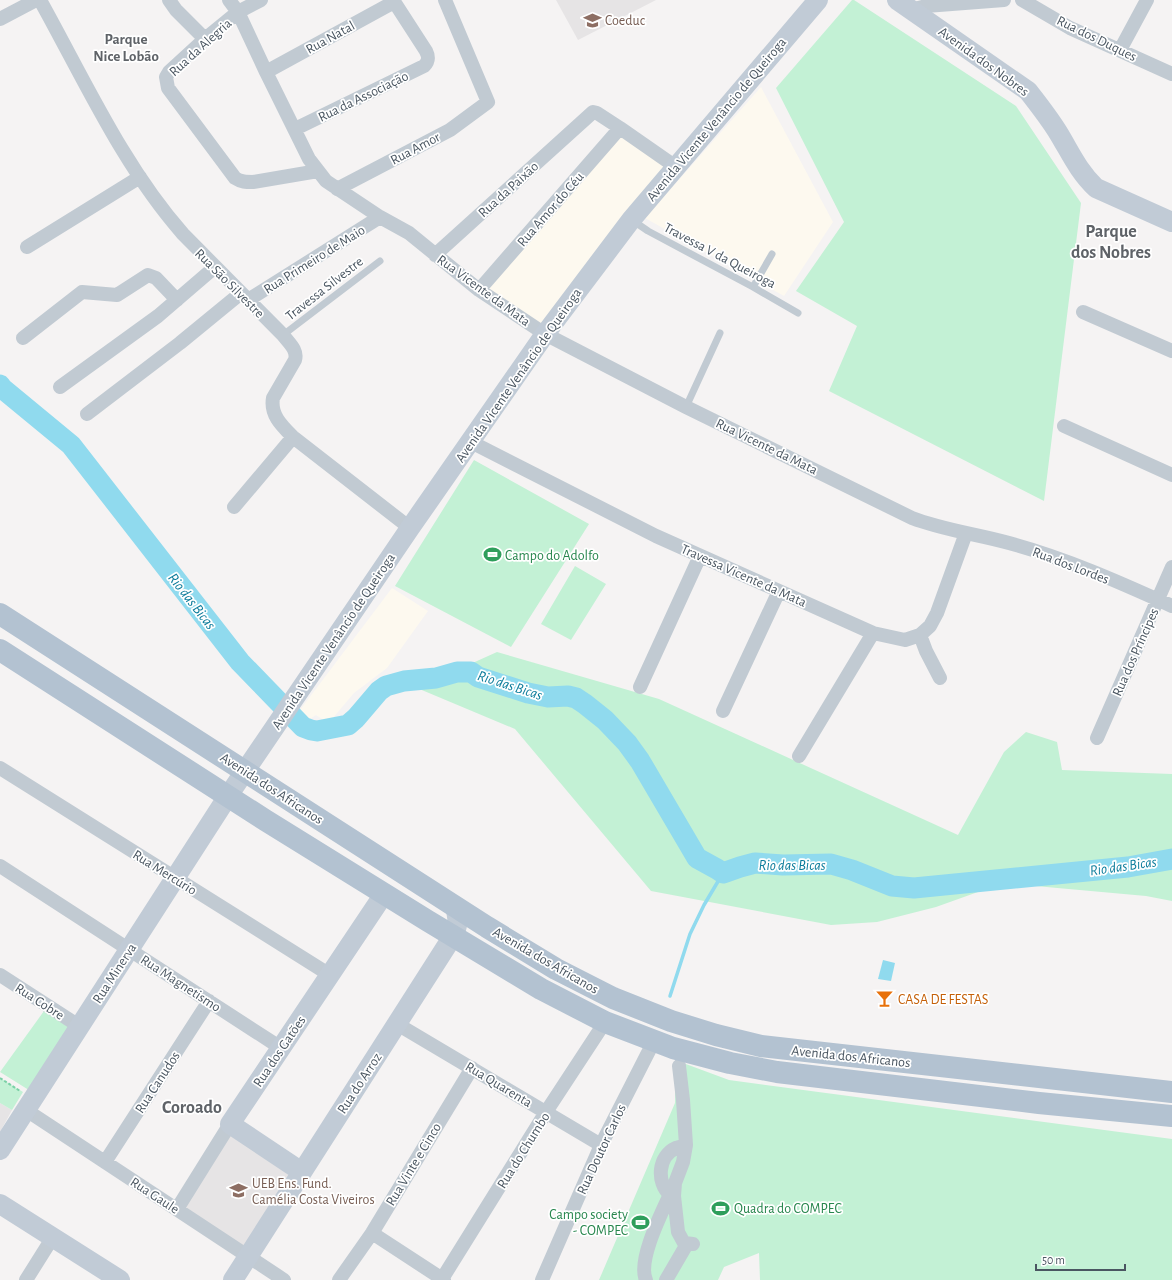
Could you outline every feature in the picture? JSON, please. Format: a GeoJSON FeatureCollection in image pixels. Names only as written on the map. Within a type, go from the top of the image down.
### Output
{"type":"FeatureCollection","features":[{"type":"Feature","properties":{"kind":"main road","name":"Avenida dos Africanos"},"geometry":{"type":"LineString","coordinates":[[0,614],[455,906],[556,968],[613,998],[671,1021],[716,1035],[761,1046],[1172,1092]]}},
{"type":"Feature","properties":{"kind":"main road","name":"Avenida dos Africanos"},"geometry":{"type":"LineString","coordinates":[[1,652],[384,894],[541,989],[605,1022],[673,1048],[730,1063],[777,1072],[1039,1103],[1172,1116]]}},
{"type":"Feature","properties":{"kind":"main road"},"geometry":{"type":"LineString","coordinates":[[245,770],[265,820]]}},
{"type":"Feature","properties":{"kind":"street"},"geometry":{"type":"LineString","coordinates":[[0,19],[36,0]]}},
{"type":"Feature","properties":{"kind":"street","name":"Rua São Silvestre"},"geometry":{"type":"LineString","coordinates":[[40,0],[126,158],[168,218],[214,267],[283,335],[296,351],[296,356],[273,398],[273,411],[279,423],[293,437],[410,528]]}},
{"type":"Feature","properties":{"kind":"street"},"geometry":{"type":"LineString","coordinates":[[169,0],[176,10],[205,39]]}},
{"type":"Feature","properties":{"kind":"street","name":"Rua Vicente da Mata"},"geometry":{"type":"LineString","coordinates":[[229,0],[238,12],[309,159],[326,181],[337,189],[380,217],[410,233],[479,290],[545,334],[912,518],[930,525],[966,533]]}},
{"type":"Feature","properties":{"kind":"street","name":"Rua da Alegria"},"geometry":{"type":"LineString","coordinates":[[260,0],[238,12],[205,39],[169,72],[166,77],[168,88],[238,180],[243,182],[253,182],[318,171]]}},
{"type":"Feature","properties":{"kind":"street","name":"Rua Amor"},"geometry":{"type":"LineString","coordinates":[[337,189],[450,130],[488,102],[445,0]]}},
{"type":"Feature","properties":{"kind":"street","name":"Avenida Vicente Venâncio de Queiroga"},"geometry":{"type":"LineString","coordinates":[[228,796],[410,528],[545,334],[631,220],[818,0]]}},
{"type":"Feature","properties":{"kind":"street"},"geometry":{"type":"LineString","coordinates":[[904,5],[926,6],[1004,0]]}},
{"type":"Feature","properties":{"kind":"street","name":"Rua dos Duques"},"geometry":{"type":"LineString","coordinates":[[1022,0],[1070,28],[1172,74]]}},
{"type":"Feature","properties":{"kind":"street"},"geometry":{"type":"LineString","coordinates":[[1120,50],[1147,0]]}},
{"type":"Feature","properties":{"kind":"street","name":"Rua da Associação"},"geometry":{"type":"LineString","coordinates":[[295,129],[424,66],[428,60],[426,51],[394,1]]}},
{"type":"Feature","properties":{"kind":"street","name":"Rua Natal"},"geometry":{"type":"LineString","coordinates":[[266,72],[394,1]]}},
{"type":"Feature","properties":{"kind":"street","name":"Avenida dos Nobres"},"geometry":{"type":"LineString","coordinates":[[904,5],[1028,91],[1036,100],[1059,134],[1078,167],[1096,188],[1172,222]]}},
{"type":"Feature","properties":{"kind":"street","name":"Rua da Paixão"},"geometry":{"type":"LineString","coordinates":[[435,255],[591,113],[595,112],[620,128]]}},
{"type":"Feature","properties":{"kind":"street"},"geometry":{"type":"LineString","coordinates":[[620,128],[676,167]]}},
{"type":"Feature","properties":{"kind":"street","name":"Rua Amor do Céu"},"geometry":{"type":"LineString","coordinates":[[479,290],[620,128]]}},
{"type":"Feature","properties":{"kind":"street","name":"Avenida dos Nobres"},"geometry":{"type":"LineString","coordinates":[[1059,134],[1095,172],[1103,177],[1172,207]]}},
{"type":"Feature","properties":{"kind":"street"},"geometry":{"type":"LineString","coordinates":[[27,247],[140,178]]}},
{"type":"Feature","properties":{"kind":"street","name":"Rua Primeiro de Maio"},"geometry":{"type":"LineString","coordinates":[[87,414],[180,343],[244,297],[380,217]]}},
{"type":"Feature","properties":{"kind":"street"},"geometry":{"type":"LineString","coordinates":[[60,387],[158,316],[214,267]]}},
{"type":"Feature","properties":{"kind":"street"},"geometry":{"type":"LineString","coordinates":[[23,338],[82,292],[117,295],[148,275],[156,278],[177,300]]}},
{"type":"Feature","properties":{"kind":"street"},"geometry":{"type":"LineString","coordinates":[[1083,312],[1172,351]]}},
{"type":"Feature","properties":{"kind":"street"},"geometry":{"type":"LineString","coordinates":[[1064,426],[1172,475]]}},
{"type":"Feature","properties":{"kind":"street"},"geometry":{"type":"LineString","coordinates":[[234,507],[293,437]]}},
{"type":"Feature","properties":{"kind":"street","name":"Travessa Vicente da Mata"},"geometry":{"type":"LineString","coordinates":[[471,442],[656,536],[873,633],[905,640],[920,635]]}},
{"type":"Feature","properties":{"kind":"street"},"geometry":{"type":"LineString","coordinates":[[940,678],[926,651],[920,635],[930,626],[937,613],[966,533]]}},
{"type":"Feature","properties":{"kind":"street","name":"Rua dos Lordes"},"geometry":{"type":"LineString","coordinates":[[966,533],[1008,542],[1049,554],[1172,606]]}},
{"type":"Feature","properties":{"kind":"street"},"geometry":{"type":"LineString","coordinates":[[640,687],[700,556]]}},
{"type":"Feature","properties":{"kind":"street","name":"Rua dos Príncipes"},"geometry":{"type":"LineString","coordinates":[[1098,738],[1172,567]]}},
{"type":"Feature","properties":{"kind":"street"},"geometry":{"type":"LineString","coordinates":[[723,711],[779,591]]}},
{"type":"Feature","properties":{"kind":"street"},"geometry":{"type":"LineString","coordinates":[[799,756],[873,633]]}},
{"type":"Feature","properties":{"kind":"street","name":"Rua Mercúrio"},"geometry":{"type":"LineString","coordinates":[[0,768],[330,975]]}},
{"type":"Feature","properties":{"kind":"street","name":"Rua Minerva"},"geometry":{"type":"LineString","coordinates":[[0,1150],[228,796]]}},
{"type":"Feature","properties":{"kind":"street","name":"Rua Magnetismo"},"geometry":{"type":"LineString","coordinates":[[0,866],[281,1048]]}},
{"type":"Feature","properties":{"kind":"street","name":"Rua dos Gatões"},"geometry":{"type":"LineString","coordinates":[[177,1210],[230,1124],[384,894]]}},
{"type":"Feature","properties":{"kind":"street","name":"Rua do Arroz"},"geometry":{"type":"LineString","coordinates":[[233,1280],[458,928],[458,917],[455,906]]}},
{"type":"Feature","properties":{"kind":"street","name":"Rua Cobre"},"geometry":{"type":"LineString","coordinates":[[2,981],[79,1026]]}},
{"type":"Feature","properties":{"kind":"street","name":"Rua Canudos"},"geometry":{"type":"LineString","coordinates":[[105,1162],[209,1001]]}},
{"type":"Feature","properties":{"kind":"street","name":"Rua do Chumbo"},"geometry":{"type":"LineString","coordinates":[[443,1279],[546,1112],[605,1022]]}},
{"type":"Feature","properties":{"kind":"street","name":"Rua Quarenta"},"geometry":{"type":"LineString","coordinates":[[397,1024],[601,1145]]}},
{"type":"Feature","properties":{"kind":"street","name":"Rua Doutor Carlos"},"geometry":{"type":"LineString","coordinates":[[542,1280],[601,1145],[654,1041]]}},
{"type":"Feature","properties":{"kind":"street"},"geometry":{"type":"LineString","coordinates":[[635,1280],[683,1162],[686,1146],[679,1066]]}},
{"type":"Feature","properties":{"kind":"street","name":"Rua Vinte e Cinco"},"geometry":{"type":"LineString","coordinates":[[339,1280],[372,1233],[472,1068]]}},
{"type":"Feature","properties":{"kind":"street","name":"Rua Gaule"},"geometry":{"type":"LineString","coordinates":[[29,1104],[105,1162],[284,1280]]}},
{"type":"Feature","properties":{"kind":"street"},"geometry":{"type":"LineString","coordinates":[[230,1124],[302,1172]]}},
{"type":"Feature","properties":{"kind":"street"},"geometry":{"type":"LineString","coordinates":[[666,1280],[690,1244],[684,1243],[678,1232],[672,1189]]}},
{"type":"Feature","properties":{"kind":"street"},"geometry":{"type":"LineString","coordinates":[[0,1204],[120,1280]]}},
{"type":"Feature","properties":{"kind":"street"},"geometry":{"type":"LineString","coordinates":[[372,1233],[443,1279]]}},
{"type":"Feature","properties":{"kind":"street"},"geometry":{"type":"LineString","coordinates":[[26,1280],[52,1237]]}},
{"type":"Feature","properties":{"kind":"street"},"geometry":{"type":"LineString","coordinates":[[646,1280],[644,1272],[647,1251]]}},
{"type":"Feature","properties":{"kind":"lane","name":"Travessa V da Queiroga"},"geometry":{"type":"LineString","coordinates":[[631,220],[648,231],[753,287],[798,313]]}},
{"type":"Feature","properties":{"kind":"lane"},"geometry":{"type":"LineString","coordinates":[[753,287],[772,254]]}},
{"type":"Feature","properties":{"kind":"lane","name":"Travessa Silvestre"},"geometry":{"type":"LineString","coordinates":[[283,335],[380,261]]}},
{"type":"Feature","properties":{"kind":"lane"},"geometry":{"type":"LineString","coordinates":[[686,406],[720,333]]}},
{"type":"Feature","properties":{"kind":"path"},"geometry":{"type":"LineString","coordinates":[[0,1078],[29,1104]]}},
{"type":"Feature","properties":{"kind":"shaded area","name":"Coeduc"},"geometry":{"type":"Polygon","coordinates":[[[556,0],[656,0],[578,40],[556,0]]]}},
{"type":"Feature","properties":{"kind":"shaded area"},"geometry":{"type":"Polygon","coordinates":[[[761,87],[833,222],[784,296],[645,218],[761,87]]]}},
{"type":"Feature","properties":{"kind":"shaded area"},"geometry":{"type":"Polygon","coordinates":[[[620,128],[676,167],[545,334],[479,290],[620,128]]]}},
{"type":"Feature","properties":{"kind":"shaded area"},"geometry":{"type":"Polygon","coordinates":[[[392,588],[428,611],[387,668],[354,693],[332,719],[325,721],[316,715],[308,720],[297,714],[392,588]]]}},
{"type":"Feature","properties":{"kind":"shaded area"},"geometry":{"type":"Polygon","coordinates":[[[0,1103],[12,1110],[0,1132],[0,1103]]]}},
{"type":"Feature","properties":{"kind":"shaded area","name":"UEB Ens. Fund. Camélia Costa Viveiros"},"geometry":{"type":"Polygon","coordinates":[[[230,1124],[302,1172],[248,1256],[177,1209],[230,1124]]]}},
{"type":"Feature","properties":{"kind":"green space"},"geometry":{"type":"Polygon","coordinates":[[[852,0],[1016,106],[1081,203],[1044,501],[829,391],[857,326],[796,291],[844,222],[776,88],[852,0]]]}},
{"type":"Feature","properties":{"kind":"green space","name":"Campo do Adolfo"},"geometry":{"type":"Polygon","coordinates":[[[474,460],[589,524],[511,647],[395,586],[474,460]]]}},
{"type":"Feature","properties":{"kind":"green space"},"geometry":{"type":"Polygon","coordinates":[[[575,566],[606,584],[571,640],[541,624],[575,566]]]}},
{"type":"Feature","properties":{"kind":"green space"},"geometry":{"type":"Polygon","coordinates":[[[497,652],[659,699],[958,835],[1004,752],[1026,732],[1057,742],[1062,770],[1172,774],[1172,901],[1146,896],[1003,883],[936,907],[877,922],[831,925],[651,891],[515,729],[417,688],[497,652]]]}},
{"type":"Feature","properties":{"kind":"green space"},"geometry":{"type":"Polygon","coordinates":[[[44,1011],[73,1030],[32,1092],[0,1072],[44,1011]]]}},
{"type":"Feature","properties":{"kind":"green space"},"geometry":{"type":"Polygon","coordinates":[[[675,1060],[729,1080],[1172,1139],[1172,1280],[760,1280],[759,1253],[724,1267],[718,1280],[599,1280],[675,1103],[675,1060]]]}},
{"type":"Feature","properties":{"kind":"green space"},"geometry":{"type":"Polygon","coordinates":[[[0,1078],[23,1092],[12,1110],[0,1103],[0,1078]]]}},
{"type":"Feature","properties":{"kind":"water"},"geometry":{"type":"Polygon","coordinates":[[[883,960],[895,963],[891,981],[878,979],[883,960]]]}},
{"type":"Feature","properties":{"kind":"waterway","name":"Rio das Bicas"},"geometry":{"type":"LineString","coordinates":[[0,385],[71,445],[240,662],[303,727],[317,731],[348,725],[379,691],[386,686],[404,681],[436,678],[457,672],[471,672],[478,677],[528,693],[548,697],[568,696],[576,698],[605,720],[627,743],[640,761],[697,858],[723,873],[755,863],[783,865],[831,864],[852,870],[892,886],[914,888],[1128,867],[1172,859]]}},
{"type":"Feature","properties":{"kind":"waterway"},"geometry":{"type":"LineString","coordinates":[[670,996],[690,934],[704,905],[723,873]]}},
{"type":"Feature","properties":{"kind":"place","name":"Coeduc"},"geometry":{"type":"Point","coordinates":[592,20]}},
{"type":"Feature","properties":{"kind":"place","name":"Campo do Adolfo"},"geometry":{"type":"Point","coordinates":[492,555]}},
{"type":"Feature","properties":{"kind":"place","name":"CASA DE FESTAS"},"geometry":{"type":"Point","coordinates":[885,999]}},
{"type":"Feature","properties":{"kind":"place","name":"UEB Ens. Fund. Camélia Costa Viveiros"},"geometry":{"type":"Point","coordinates":[239,1191]}},
{"type":"Feature","properties":{"kind":"place","name":"Quadra do COMPEC"},"geometry":{"type":"Point","coordinates":[721,1208]}},
{"type":"Feature","properties":{"kind":"place","name":"Campo society - COMPEC"},"geometry":{"type":"Point","coordinates":[641,1222]}},
{"type":"Feature","properties":{"kind":"district","name":"Parque Nice Lobão"},"geometry":{"type":"Point","coordinates":[126,48]}},
{"type":"Feature","properties":{"kind":"district","name":"Parque dos Nobres"},"geometry":{"type":"Point","coordinates":[1111,241]}},
{"type":"Feature","properties":{"kind":"district","name":"Coroado"},"geometry":{"type":"Point","coordinates":[192,1107]}}]}
